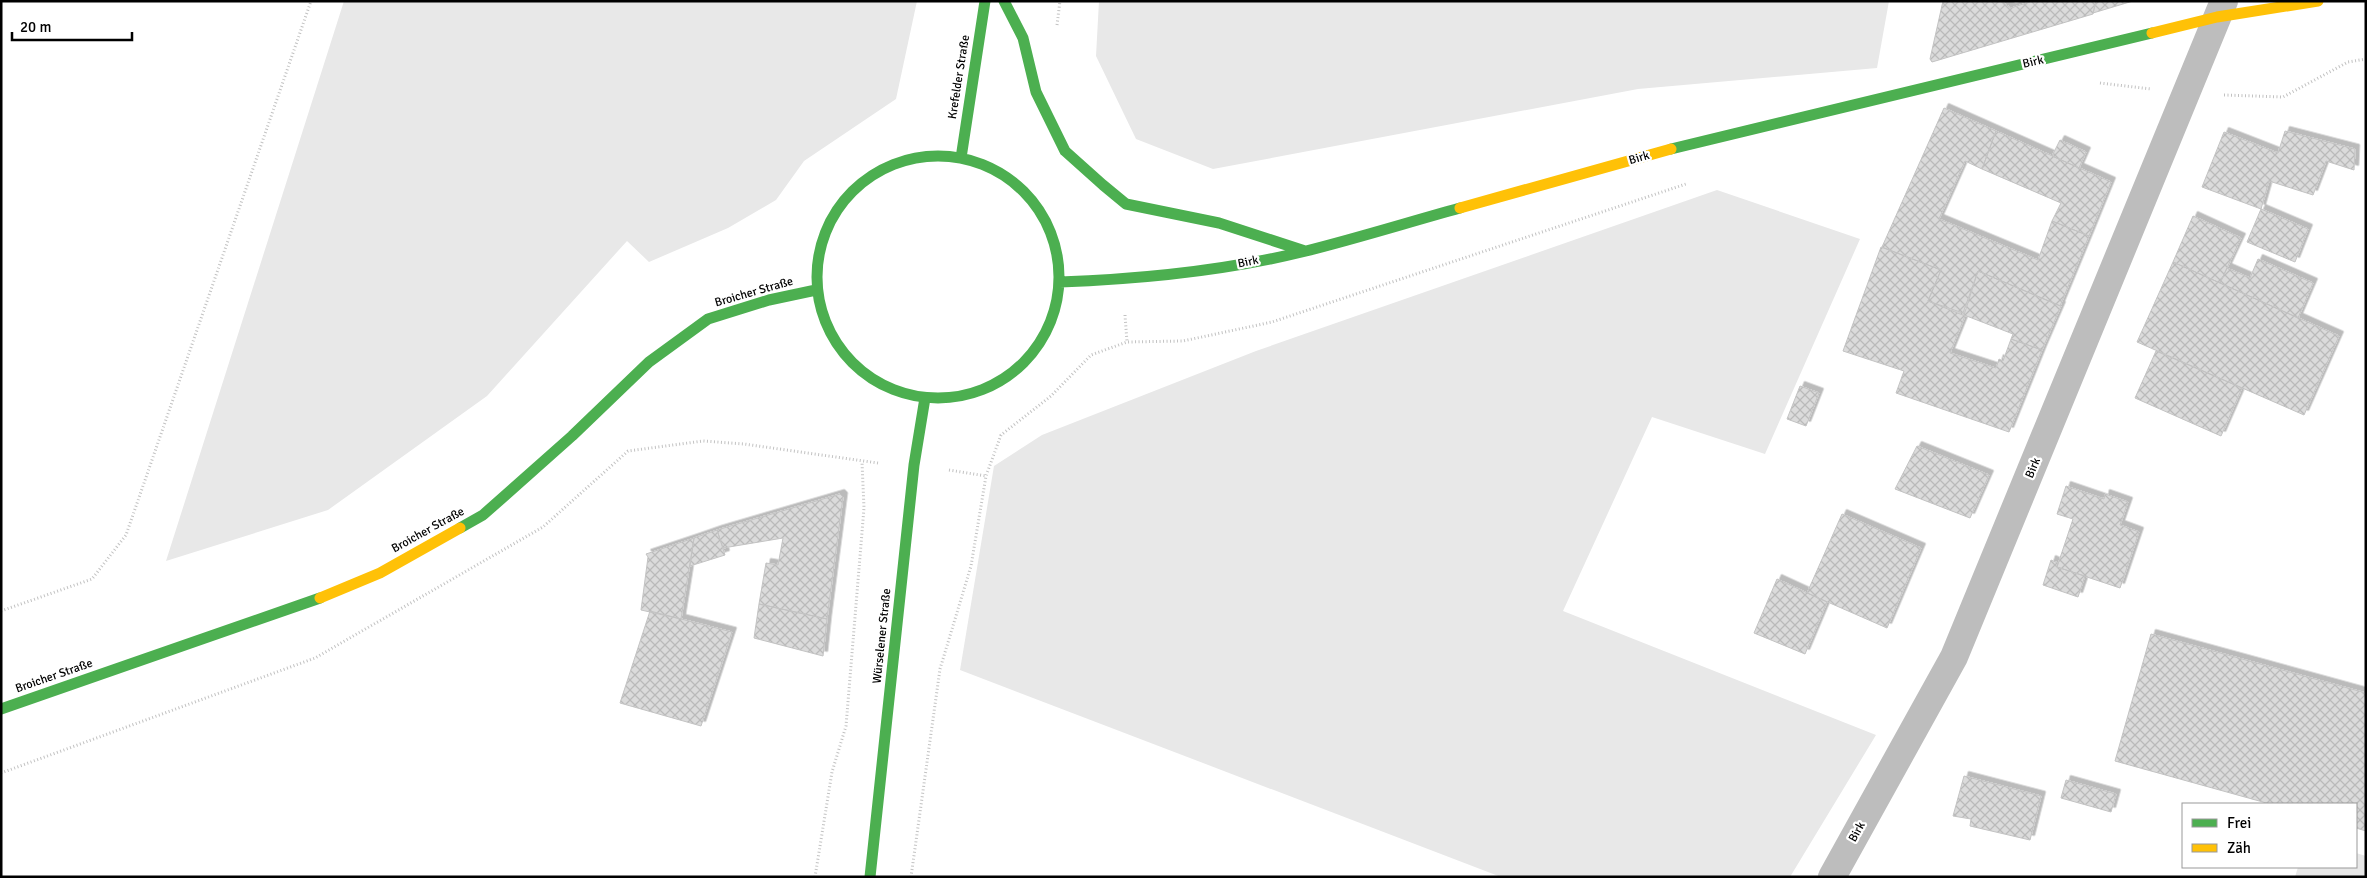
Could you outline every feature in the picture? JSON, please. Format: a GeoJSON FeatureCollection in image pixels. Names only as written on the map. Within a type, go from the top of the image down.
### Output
{"type":"FeatureCollection","features":[{"type":"Feature","properties":{"kind":"main road","name":"Krefelder Straße"},"geometry":{"type":"LineString","coordinates":[[961,158],[985,1]]}},
{"type":"Feature","properties":{"kind":"main road"},"geometry":{"type":"LineString","coordinates":[[1004,1],[1023,38],[1036,92],[1065,151],[1103,185],[1126,204],[1219,223],[1305,251]]}},
{"type":"Feature","properties":{"kind":"main road"},"geometry":{"type":"LineString","coordinates":[[2221,9],[2318,1]]}},
{"type":"Feature","properties":{"kind":"main road","name":"Birk"},"geometry":{"type":"LineString","coordinates":[[1060,282],[1123,280],[1214,269],[1305,251],[1694,143],[2221,9]]}},
{"type":"Feature","properties":{"kind":"main road"},"geometry":{"type":"LineString","coordinates":[[923,156],[961,158],[994,169],[1022,189],[1043,216],[1056,248],[1060,282],[1052,320],[1032,355],[1002,381],[965,396],[925,398],[893,390],[864,374],[841,351],[833,337],[825,322],[816,290],[818,252],[832,217],[855,188],[887,167],[923,156]]}},
{"type":"Feature","properties":{"kind":"main road","name":"Broicher Straße"},"geometry":{"type":"LineString","coordinates":[[1,709],[327,596],[380,573],[483,515],[572,436],[649,362],[708,319],[769,300],[816,290]]}},
{"type":"Feature","properties":{"kind":"main road","name":"Würselener Straße"},"geometry":{"type":"LineString","coordinates":[[870,877],[914,465],[925,398]]}},
{"type":"Feature","properties":{"kind":"street","name":"Birk"},"geometry":{"type":"LineString","coordinates":[[1832,877],[1954,657],[2221,9]]}},
{"type":"Feature","properties":{"kind":"path"},"geometry":{"type":"LineString","coordinates":[[1,611],[92,579],[126,535],[311,1]]}},
{"type":"Feature","properties":{"kind":"path"},"geometry":{"type":"LineString","coordinates":[[2094,82],[2187,93],[2284,97],[2348,62],[2366,58]]}},
{"type":"Feature","properties":{"kind":"path"},"geometry":{"type":"LineString","coordinates":[[911,877],[940,669],[971,566],[986,476],[1002,435],[1051,396],[1091,355],[1126,342],[1182,341],[1272,322],[1696,181]]}},
{"type":"Feature","properties":{"kind":"path"},"geometry":{"type":"LineString","coordinates":[[1,773],[315,658],[543,527],[628,451],[703,441],[754,446],[862,462],[914,465],[986,476]]}},
{"type":"Feature","properties":{"kind":"path"},"geometry":{"type":"LineString","coordinates":[[815,877],[832,772],[846,726],[864,508],[862,462]]}},
{"type":"Feature","properties":{"kind":"shaded area"},"geometry":{"type":"Polygon","coordinates":[[[344,1],[917,1],[896,99],[804,161],[776,200],[728,228],[649,262],[627,241],[487,396],[328,510],[166,561],[344,1]]]}},
{"type":"Feature","properties":{"kind":"shaded area"},"geometry":{"type":"Polygon","coordinates":[[[1099,1],[1889,1],[1877,68],[1638,89],[1213,169],[1136,139],[1096,56],[1099,1]]]}},
{"type":"Feature","properties":{"kind":"shaded area"},"geometry":{"type":"Polygon","coordinates":[[[1717,190],[1860,239],[1765,454],[1652,417],[1563,611],[1876,735],[1790,877],[1501,877],[960,670],[994,466],[1042,435],[1256,351],[1717,190]]]}},
{"type":"Feature","properties":{"kind":"shaded area"},"geometry":{"type":"Polygon","coordinates":[[[2357,853],[2366,856],[2366,877],[2295,877],[2298,868],[2357,868],[2357,853]]]}},
{"type":"Feature","properties":{"kind":"building"},"geometry":{"type":"Polygon","coordinates":[[[1943,1],[2001,1],[2011,8],[2032,1],[2096,1],[2093,14],[1932,62],[1930,59],[1943,1]]]}},
{"type":"Feature","properties":{"kind":"building"},"geometry":{"type":"Polygon","coordinates":[[[2096,1],[2133,1],[2093,13],[2096,1]]]}},
{"type":"Feature","properties":{"kind":"building"},"geometry":{"type":"Polygon","coordinates":[[[1944,108],[1996,131],[1982,169],[1965,161],[1939,219],[2038,260],[2052,221],[2089,236],[2060,306],[1978,271],[1963,313],[1928,301],[1941,270],[1882,247],[1944,108]]]}},
{"type":"Feature","properties":{"kind":"building"},"geometry":{"type":"Polygon","coordinates":[[[1996,131],[2111,182],[2089,236],[2052,221],[2061,203],[1982,169],[1996,131]]]}},
{"type":"Feature","properties":{"kind":"building"},"geometry":{"type":"Polygon","coordinates":[[[2285,131],[2355,149],[2354,170],[2326,161],[2313,195],[2269,181],[2261,209],[2202,187],[2224,132],[2278,153],[2285,131]]]}},
{"type":"Feature","properties":{"kind":"building"},"geometry":{"type":"Polygon","coordinates":[[[2060,140],[2086,152],[2079,168],[2052,156],[2060,140]]]}},
{"type":"Feature","properties":{"kind":"building"},"geometry":{"type":"Polygon","coordinates":[[[2261,209],[2308,229],[2295,262],[2247,242],[2261,209]]]}},
{"type":"Feature","properties":{"kind":"building"},"geometry":{"type":"Polygon","coordinates":[[[2193,216],[2241,238],[2220,283],[2173,262],[2193,216]]]}},
{"type":"Feature","properties":{"kind":"building"},"geometry":{"type":"Polygon","coordinates":[[[1881,247],[1941,270],[1928,301],[1965,316],[1950,353],[1996,368],[1999,359],[2003,361],[2011,339],[2042,350],[2009,432],[1896,393],[1904,371],[1843,351],[1881,247]]]}},
{"type":"Feature","properties":{"kind":"building"},"geometry":{"type":"Polygon","coordinates":[[[2258,259],[2313,283],[2298,318],[2220,283],[2227,268],[2250,278],[2258,259]]]}},
{"type":"Feature","properties":{"kind":"building"},"geometry":{"type":"Polygon","coordinates":[[[2173,262],[2339,336],[2304,415],[2137,342],[2173,262]]]}},
{"type":"Feature","properties":{"kind":"building"},"geometry":{"type":"Polygon","coordinates":[[[1978,271],[2061,306],[2042,350],[2011,339],[2013,334],[1964,315],[1978,271]]]}},
{"type":"Feature","properties":{"kind":"building"},"geometry":{"type":"Polygon","coordinates":[[[2156,351],[2242,388],[2221,436],[2135,398],[2156,351]]]}},
{"type":"Feature","properties":{"kind":"building"},"geometry":{"type":"Polygon","coordinates":[[[1800,386],[1819,393],[1806,426],[1787,419],[1800,386]]]}},
{"type":"Feature","properties":{"kind":"building"},"geometry":{"type":"Polygon","coordinates":[[[1917,446],[1989,475],[1970,518],[1895,489],[1917,446]]]}},
{"type":"Feature","properties":{"kind":"building"},"geometry":{"type":"Polygon","coordinates":[[[2066,486],[2104,499],[2105,494],[2128,502],[2120,525],[2139,532],[2120,588],[2057,567],[2073,519],[2057,514],[2066,486]]]}},
{"type":"Feature","properties":{"kind":"building"},"geometry":{"type":"Polygon","coordinates":[[[840,494],[843,497],[827,619],[759,604],[766,563],[778,565],[783,538],[723,548],[717,530],[840,494]]]}},
{"type":"Feature","properties":{"kind":"building"},"geometry":{"type":"Polygon","coordinates":[[[1842,514],[1921,548],[1887,628],[1807,593],[1842,514]]]}},
{"type":"Feature","properties":{"kind":"building"},"geometry":{"type":"Polygon","coordinates":[[[717,530],[725,555],[690,566],[694,538],[717,530]]]}},
{"type":"Feature","properties":{"kind":"building"},"geometry":{"type":"Polygon","coordinates":[[[694,538],[681,619],[641,610],[648,557],[646,554],[694,538]]]}},
{"type":"Feature","properties":{"kind":"building"},"geometry":{"type":"Polygon","coordinates":[[[2051,560],[2058,563],[2057,567],[2085,576],[2078,597],[2043,585],[2051,560]]]}},
{"type":"Feature","properties":{"kind":"building"},"geometry":{"type":"Polygon","coordinates":[[[1777,579],[1827,602],[1805,654],[1754,633],[1777,579]]]}},
{"type":"Feature","properties":{"kind":"building"},"geometry":{"type":"Polygon","coordinates":[[[759,604],[827,619],[823,656],[754,638],[759,604]]]}},
{"type":"Feature","properties":{"kind":"building"},"geometry":{"type":"Polygon","coordinates":[[[650,611],[732,632],[701,726],[620,703],[650,611]]]}},
{"type":"Feature","properties":{"kind":"building"},"geometry":{"type":"Polygon","coordinates":[[[2151,634],[2366,693],[2366,831],[2357,828],[2357,803],[2266,803],[2115,761],[2151,634]]]}},
{"type":"Feature","properties":{"kind":"building"},"geometry":{"type":"Polygon","coordinates":[[[1964,776],[2041,796],[2030,840],[1970,826],[1971,819],[1953,816],[1964,776]]]}},
{"type":"Feature","properties":{"kind":"building"},"geometry":{"type":"Polygon","coordinates":[[[2066,780],[2116,794],[2111,812],[2061,798],[2066,780]]]}},
{"type":"Feature","properties":{"kind":"traffic: fast"},"geometry":{"type":"LineString","coordinates":[[961,158],[985,1]]}},
{"type":"Feature","properties":{"kind":"traffic: fast"},"geometry":{"type":"LineString","coordinates":[[1004,1],[1023,38],[1036,92],[1065,151],[1103,185],[1126,204],[1219,223],[1305,251]]}},
{"type":"Feature","properties":{"kind":"traffic: fast"},"geometry":{"type":"LineString","coordinates":[[1671,149],[2152,33]]}},
{"type":"Feature","properties":{"kind":"traffic: fast"},"geometry":{"type":"LineString","coordinates":[[938,156],[962,158],[984,165],[1005,176],[1024,191],[1039,210],[1050,231],[1057,253],[1059,277],[1057,301],[1050,323],[1039,344],[1024,363],[1005,378],[984,389],[962,396],[938,398],[914,396],[892,389],[871,378],[852,363],[837,344],[826,323],[819,301],[817,277],[819,253],[826,231],[837,210],[852,191],[871,176],[892,165],[914,158],[938,156]]}},
{"type":"Feature","properties":{"kind":"traffic: fast"},"geometry":{"type":"LineString","coordinates":[[1060,282],[1184,273],[1245,264],[1325,246],[1460,208]]}},
{"type":"Feature","properties":{"kind":"traffic: fast"},"geometry":{"type":"LineString","coordinates":[[460,528],[483,515],[572,436],[649,362],[708,319],[769,300],[816,290]]}},
{"type":"Feature","properties":{"kind":"traffic: fast"},"geometry":{"type":"LineString","coordinates":[[870,877],[914,465],[925,398]]}},
{"type":"Feature","properties":{"kind":"traffic: fast"},"geometry":{"type":"LineString","coordinates":[[1,709],[320,598]]}},
{"type":"Feature","properties":{"kind":"traffic: slow"},"geometry":{"type":"LineString","coordinates":[[2152,33],[2217,17],[2318,1]]}},
{"type":"Feature","properties":{"kind":"traffic: slow"},"geometry":{"type":"LineString","coordinates":[[1460,208],[1671,149]]}},
{"type":"Feature","properties":{"kind":"traffic: slow"},"geometry":{"type":"LineString","coordinates":[[320,598],[380,573],[460,528]]}}]}
